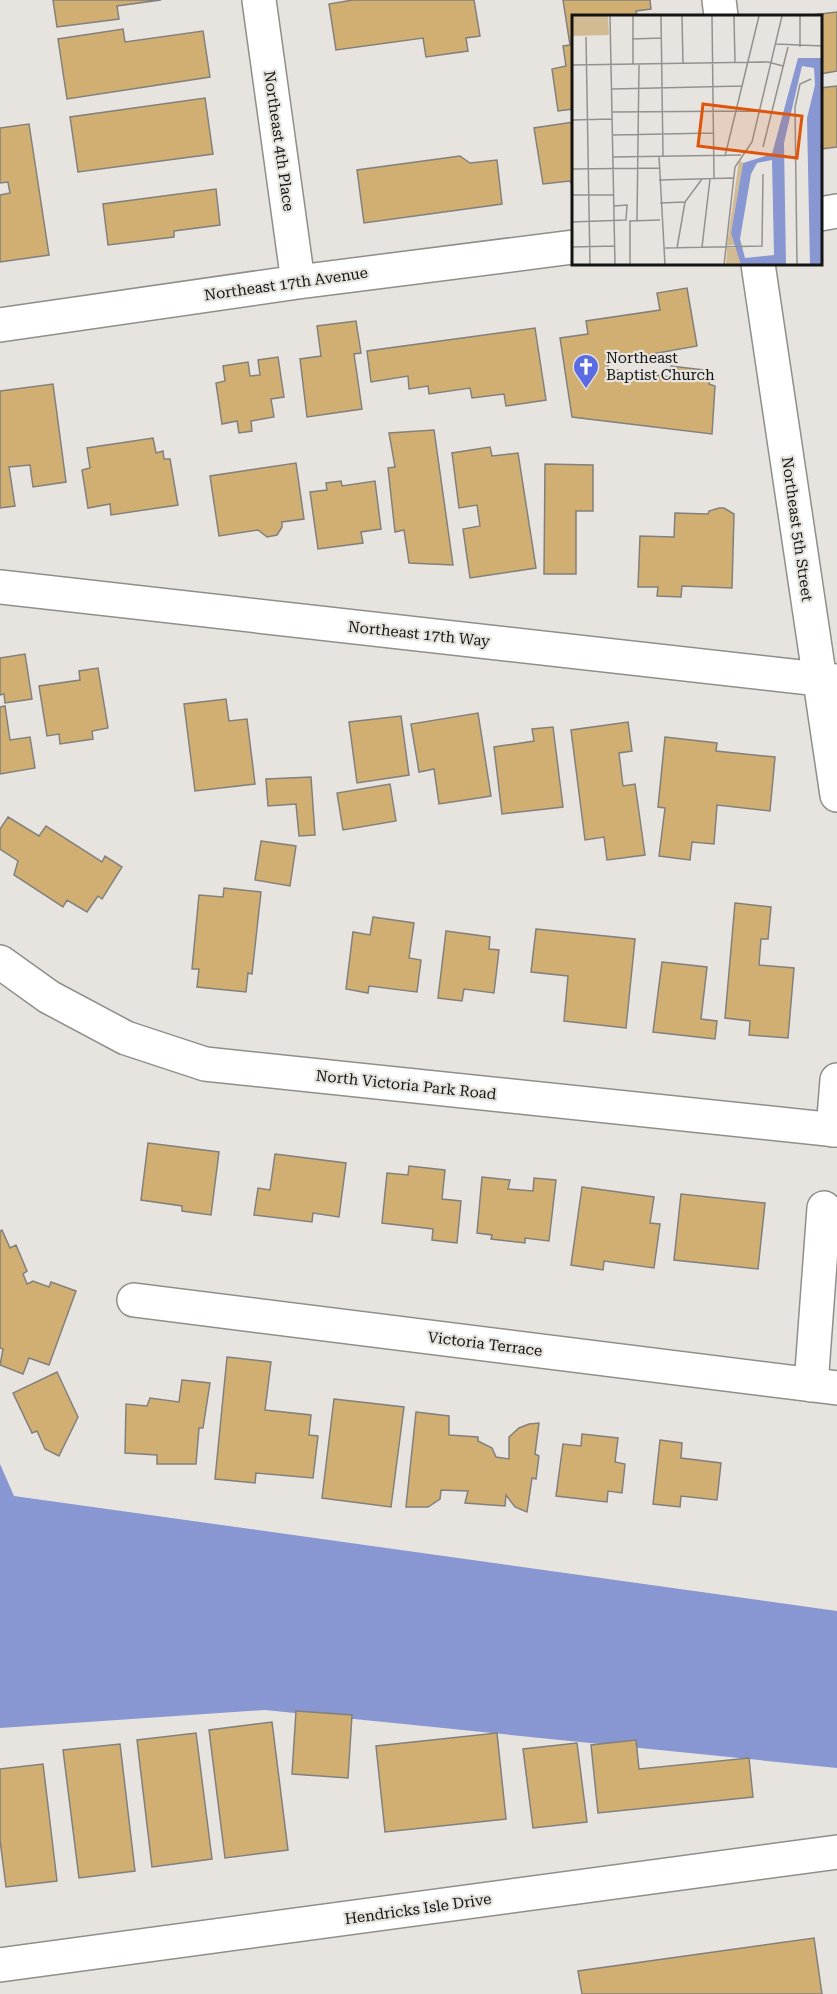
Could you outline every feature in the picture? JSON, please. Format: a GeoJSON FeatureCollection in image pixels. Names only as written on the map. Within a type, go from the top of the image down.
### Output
{"type":"FeatureCollection","features":[{"type":"Feature","properties":{"kind":"street","name":"Northeast 4th Place"},"geometry":{"type":"LineString","coordinates":[[260,0],[298,282]]}},
{"type":"Feature","properties":{"kind":"street"},"geometry":{"type":"LineString","coordinates":[[719,0],[722,15]]}},
{"type":"Feature","properties":{"kind":"street"},"geometry":{"type":"LineString","coordinates":[[822,214],[837,211]]}},
{"type":"Feature","properties":{"kind":"street","name":"Northeast 17th Avenue"},"geometry":{"type":"LineString","coordinates":[[0,325],[298,282],[572,247]]}},
{"type":"Feature","properties":{"kind":"street","name":"Northeast 5th Street"},"geometry":{"type":"LineString","coordinates":[[758,266],[828,680],[837,795]]}},
{"type":"Feature","properties":{"kind":"street","name":"Northeast 17th Way"},"geometry":{"type":"LineString","coordinates":[[0,588],[828,680]]}},
{"type":"Feature","properties":{"kind":"street","name":"North Victoria Park Road"},"geometry":{"type":"LineString","coordinates":[[0,962],[49,997],[126,1038],[205,1064],[835,1130]]}},
{"type":"Feature","properties":{"kind":"street"},"geometry":{"type":"LineString","coordinates":[[835,1130],[837,1080]]}},
{"type":"Feature","properties":{"kind":"street"},"geometry":{"type":"LineString","coordinates":[[824,1208],[824,1387]]}},
{"type":"Feature","properties":{"kind":"street","name":"Victoria Terrace"},"geometry":{"type":"LineString","coordinates":[[134,1300],[824,1387]]}},
{"type":"Feature","properties":{"kind":"street","name":"Hendricks Isle Drive"},"geometry":{"type":"LineString","coordinates":[[0,1965],[837,1852]]}},
{"type":"Feature","properties":{"kind":"water"},"geometry":{"type":"Polygon","coordinates":[[[0,1464],[14,1496],[837,1611],[837,1768],[265,1710],[0,1728],[0,1464]]]}},
{"type":"Feature","properties":{"kind":"building"},"geometry":{"type":"Polygon","coordinates":[[[53,0],[161,0],[117,6],[119,19],[57,27],[53,0]]]}},
{"type":"Feature","properties":{"kind":"building"},"geometry":{"type":"Polygon","coordinates":[[[353,0],[474,0],[480,36],[466,38],[468,51],[426,57],[423,38],[336,50],[329,4],[353,0]]]}},
{"type":"Feature","properties":{"kind":"building"},"geometry":{"type":"Polygon","coordinates":[[[563,0],[650,0],[651,9],[636,11],[637,15],[572,15],[572,109],[558,111],[552,69],[566,66],[563,46],[570,45],[563,0]]]}},
{"type":"Feature","properties":{"kind":"building"},"geometry":{"type":"Polygon","coordinates":[[[837,12],[837,71],[822,74],[822,15],[812,15],[837,12]]]}},
{"type":"Feature","properties":{"kind":"building"},"geometry":{"type":"Polygon","coordinates":[[[123,29],[125,42],[203,31],[210,77],[67,99],[58,39],[123,29]]]}},
{"type":"Feature","properties":{"kind":"building"},"geometry":{"type":"Polygon","coordinates":[[[837,86],[837,147],[822,149],[822,88],[837,86]]]}},
{"type":"Feature","properties":{"kind":"building"},"geometry":{"type":"Polygon","coordinates":[[[205,98],[213,154],[78,172],[70,117],[205,98]]]}},
{"type":"Feature","properties":{"kind":"building"},"geometry":{"type":"Polygon","coordinates":[[[572,122],[572,184],[570,181],[543,184],[534,128],[572,122]]]}},
{"type":"Feature","properties":{"kind":"building"},"geometry":{"type":"Polygon","coordinates":[[[29,124],[49,255],[0,262],[0,195],[10,193],[8,182],[0,183],[0,128],[29,124]]]}},
{"type":"Feature","properties":{"kind":"building"},"geometry":{"type":"Polygon","coordinates":[[[460,156],[470,163],[497,160],[502,204],[364,223],[357,170],[460,156]]]}},
{"type":"Feature","properties":{"kind":"building"},"geometry":{"type":"Polygon","coordinates":[[[216,189],[220,225],[174,231],[174,237],[108,245],[103,204],[216,189]]]}},
{"type":"Feature","properties":{"kind":"building"},"geometry":{"type":"Polygon","coordinates":[[[687,288],[697,346],[608,362],[608,369],[671,377],[671,366],[712,371],[709,384],[715,386],[712,434],[572,417],[560,338],[588,334],[586,321],[660,310],[657,293],[687,288]]]}},
{"type":"Feature","properties":{"kind":"building"},"geometry":{"type":"Polygon","coordinates":[[[356,321],[361,353],[354,354],[362,409],[307,417],[300,359],[321,356],[317,326],[356,321]]]}},
{"type":"Feature","properties":{"kind":"building"},"geometry":{"type":"Polygon","coordinates":[[[535,328],[546,400],[506,406],[504,394],[472,398],[470,388],[429,394],[428,386],[409,389],[408,376],[371,382],[367,351],[535,328]]]}},
{"type":"Feature","properties":{"kind":"building"},"geometry":{"type":"Polygon","coordinates":[[[278,357],[284,397],[271,399],[274,417],[251,421],[252,431],[239,433],[237,421],[222,424],[216,383],[225,381],[223,366],[248,362],[250,376],[260,375],[258,360],[278,357]]]}},
{"type":"Feature","properties":{"kind":"building"},"geometry":{"type":"Polygon","coordinates":[[[53,384],[66,482],[33,487],[30,465],[9,467],[15,506],[0,508],[0,391],[53,384]]]}},
{"type":"Feature","properties":{"kind":"building"},"geometry":{"type":"Polygon","coordinates":[[[434,430],[453,565],[409,563],[404,530],[395,532],[388,468],[395,467],[389,433],[434,430]]]}},
{"type":"Feature","properties":{"kind":"building"},"geometry":{"type":"Polygon","coordinates":[[[153,438],[156,453],[163,451],[164,459],[170,459],[178,505],[111,515],[110,504],[88,508],[82,470],[90,468],[87,448],[153,438]]]}},
{"type":"Feature","properties":{"kind":"building"},"geometry":{"type":"Polygon","coordinates":[[[490,447],[492,456],[518,453],[536,568],[470,578],[463,529],[480,526],[477,505],[459,508],[452,453],[490,447]]]}},
{"type":"Feature","properties":{"kind":"building"},"geometry":{"type":"Polygon","coordinates":[[[296,463],[304,519],[282,522],[277,535],[267,537],[258,530],[219,536],[210,476],[296,463]]]}},
{"type":"Feature","properties":{"kind":"building"},"geometry":{"type":"Polygon","coordinates":[[[545,464],[593,465],[593,511],[576,511],[576,574],[544,574],[545,464]]]}},
{"type":"Feature","properties":{"kind":"building"},"geometry":{"type":"Polygon","coordinates":[[[341,481],[342,486],[375,481],[381,529],[361,532],[363,543],[318,549],[310,492],[327,490],[326,483],[341,481]]]}},
{"type":"Feature","properties":{"kind":"building"},"geometry":{"type":"Polygon","coordinates":[[[724,508],[734,514],[732,588],[682,586],[681,597],[657,596],[658,587],[638,587],[640,536],[674,537],[675,513],[708,514],[709,511],[724,508]]]}},
{"type":"Feature","properties":{"kind":"building"},"geometry":{"type":"Polygon","coordinates":[[[25,654],[32,699],[5,703],[4,694],[0,695],[0,658],[25,654]]]}},
{"type":"Feature","properties":{"kind":"building"},"geometry":{"type":"Polygon","coordinates":[[[98,668],[108,728],[92,731],[93,739],[60,744],[59,734],[47,736],[39,686],[80,680],[79,671],[98,668]]]}},
{"type":"Feature","properties":{"kind":"building"},"geometry":{"type":"Polygon","coordinates":[[[226,699],[229,721],[247,719],[255,784],[195,791],[184,704],[226,699]]]}},
{"type":"Feature","properties":{"kind":"building"},"geometry":{"type":"Polygon","coordinates":[[[5,706],[10,740],[30,737],[35,768],[0,774],[0,707],[5,706]]]}},
{"type":"Feature","properties":{"kind":"building"},"geometry":{"type":"Polygon","coordinates":[[[478,713],[491,796],[439,804],[434,769],[419,772],[411,724],[478,713]]]}},
{"type":"Feature","properties":{"kind":"building"},"geometry":{"type":"Polygon","coordinates":[[[401,716],[409,775],[357,783],[349,722],[401,716]]]}},
{"type":"Feature","properties":{"kind":"building"},"geometry":{"type":"Polygon","coordinates":[[[628,722],[632,751],[619,753],[623,786],[635,784],[645,855],[607,860],[604,837],[585,840],[571,730],[628,722]]]}},
{"type":"Feature","properties":{"kind":"building"},"geometry":{"type":"Polygon","coordinates":[[[553,727],[563,807],[502,814],[494,747],[534,741],[532,729],[553,727]]]}},
{"type":"Feature","properties":{"kind":"building"},"geometry":{"type":"Polygon","coordinates":[[[665,737],[717,743],[716,751],[775,757],[770,811],[717,805],[714,844],[692,842],[690,860],[659,856],[665,808],[658,807],[665,737]]]}},
{"type":"Feature","properties":{"kind":"building"},"geometry":{"type":"Polygon","coordinates":[[[311,777],[315,835],[299,836],[296,804],[268,806],[266,779],[311,777]]]}},
{"type":"Feature","properties":{"kind":"building"},"geometry":{"type":"Polygon","coordinates":[[[390,784],[396,821],[343,830],[337,793],[390,784]]]}},
{"type":"Feature","properties":{"kind":"building"},"geometry":{"type":"Polygon","coordinates":[[[8,817],[39,836],[46,826],[102,862],[105,856],[122,867],[102,899],[98,896],[87,912],[67,900],[63,907],[14,875],[18,861],[0,849],[0,829],[8,817]]]}},
{"type":"Feature","properties":{"kind":"building"},"geometry":{"type":"Polygon","coordinates":[[[261,841],[296,846],[290,886],[255,880],[261,841]]]}},
{"type":"Feature","properties":{"kind":"building"},"geometry":{"type":"Polygon","coordinates":[[[224,888],[261,892],[252,974],[248,973],[246,992],[197,987],[199,969],[192,969],[199,895],[223,897],[224,888]]]}},
{"type":"Feature","properties":{"kind":"building"},"geometry":{"type":"Polygon","coordinates":[[[735,903],[771,907],[768,939],[761,939],[759,965],[794,968],[788,1038],[749,1035],[750,1021],[725,1018],[735,903]]]}},
{"type":"Feature","properties":{"kind":"building"},"geometry":{"type":"Polygon","coordinates":[[[373,917],[414,923],[409,958],[421,960],[417,992],[369,986],[368,993],[346,989],[353,932],[370,935],[373,917]]]}},
{"type":"Feature","properties":{"kind":"building"},"geometry":{"type":"Polygon","coordinates":[[[536,929],[635,939],[626,1028],[564,1021],[568,976],[531,972],[536,929]]]}},
{"type":"Feature","properties":{"kind":"building"},"geometry":{"type":"Polygon","coordinates":[[[446,931],[490,937],[489,949],[499,950],[494,993],[464,989],[462,1001],[438,998],[446,931]]]}},
{"type":"Feature","properties":{"kind":"building"},"geometry":{"type":"Polygon","coordinates":[[[662,962],[707,967],[701,1019],[717,1021],[715,1039],[653,1032],[662,962]]]}},
{"type":"Feature","properties":{"kind":"building"},"geometry":{"type":"Polygon","coordinates":[[[148,1143],[219,1152],[211,1215],[182,1211],[182,1206],[141,1200],[148,1143]]]}},
{"type":"Feature","properties":{"kind":"building"},"geometry":{"type":"Polygon","coordinates":[[[275,1154],[346,1163],[339,1217],[313,1213],[312,1222],[254,1215],[258,1188],[270,1190],[275,1154]]]}},
{"type":"Feature","properties":{"kind":"building"},"geometry":{"type":"Polygon","coordinates":[[[409,1166],[445,1170],[442,1199],[461,1201],[457,1243],[432,1240],[433,1229],[382,1223],[387,1173],[408,1175],[409,1166]]]}},
{"type":"Feature","properties":{"kind":"building"},"geometry":{"type":"Polygon","coordinates":[[[482,1177],[510,1180],[508,1189],[533,1191],[534,1178],[556,1180],[549,1241],[525,1238],[525,1243],[491,1239],[492,1235],[477,1233],[482,1177]]]}},
{"type":"Feature","properties":{"kind":"building"},"geometry":{"type":"Polygon","coordinates":[[[582,1187],[654,1197],[650,1223],[660,1224],[654,1268],[604,1261],[603,1270],[571,1265],[582,1187]]]}},
{"type":"Feature","properties":{"kind":"building"},"geometry":{"type":"Polygon","coordinates":[[[681,1194],[765,1203],[758,1269],[674,1260],[681,1194]]]}},
{"type":"Feature","properties":{"kind":"building"},"geometry":{"type":"Polygon","coordinates":[[[2,1230],[10,1248],[16,1245],[27,1271],[23,1274],[27,1284],[33,1281],[49,1287],[51,1282],[76,1291],[49,1365],[29,1358],[23,1374],[0,1365],[3,1349],[0,1348],[0,1231],[2,1230]]]}},
{"type":"Feature","properties":{"kind":"building"},"geometry":{"type":"Polygon","coordinates":[[[227,1357],[271,1362],[265,1410],[311,1415],[309,1435],[318,1436],[313,1478],[256,1473],[255,1483],[215,1479],[227,1357]]]}},
{"type":"Feature","properties":{"kind":"building"},"geometry":{"type":"Polygon","coordinates":[[[57,1372],[78,1417],[59,1456],[45,1449],[37,1431],[32,1433],[13,1393],[57,1372]]]}},
{"type":"Feature","properties":{"kind":"building"},"geometry":{"type":"Polygon","coordinates":[[[182,1380],[210,1383],[203,1428],[199,1428],[196,1464],[157,1464],[157,1455],[125,1453],[126,1404],[147,1406],[150,1398],[179,1402],[182,1380]]]}},
{"type":"Feature","properties":{"kind":"building"},"geometry":{"type":"Polygon","coordinates":[[[334,1399],[404,1407],[391,1507],[322,1498],[334,1399]]]}},
{"type":"Feature","properties":{"kind":"building"},"geometry":{"type":"Polygon","coordinates":[[[416,1412],[449,1416],[449,1435],[478,1437],[478,1441],[492,1448],[496,1457],[509,1459],[509,1437],[519,1428],[539,1423],[535,1454],[539,1456],[536,1479],[532,1478],[527,1512],[515,1507],[506,1495],[505,1506],[465,1503],[468,1491],[441,1490],[440,1499],[428,1507],[406,1507],[416,1412]]]}},
{"type":"Feature","properties":{"kind":"building"},"geometry":{"type":"Polygon","coordinates":[[[582,1434],[618,1438],[615,1462],[625,1464],[622,1493],[608,1491],[607,1502],[556,1496],[563,1444],[581,1446],[582,1434]]]}},
{"type":"Feature","properties":{"kind":"building"},"geometry":{"type":"Polygon","coordinates":[[[660,1440],[682,1443],[681,1458],[721,1463],[717,1500],[681,1496],[680,1507],[653,1504],[660,1440]]]}},
{"type":"Feature","properties":{"kind":"building"},"geometry":{"type":"Polygon","coordinates":[[[296,1711],[352,1715],[348,1778],[292,1774],[296,1711]]]}},
{"type":"Feature","properties":{"kind":"building"},"geometry":{"type":"Polygon","coordinates":[[[272,1722],[288,1850],[225,1858],[209,1730],[272,1722]]]}},
{"type":"Feature","properties":{"kind":"building"},"geometry":{"type":"Polygon","coordinates":[[[196,1733],[212,1859],[152,1867],[137,1740],[196,1733]]]}},
{"type":"Feature","properties":{"kind":"building"},"geometry":{"type":"Polygon","coordinates":[[[497,1733],[506,1819],[385,1832],[376,1746],[497,1733]]]}},
{"type":"Feature","properties":{"kind":"building"},"geometry":{"type":"Polygon","coordinates":[[[636,1740],[639,1769],[749,1758],[753,1797],[598,1813],[591,1745],[636,1740]]]}},
{"type":"Feature","properties":{"kind":"building"},"geometry":{"type":"Polygon","coordinates":[[[577,1743],[587,1822],[533,1828],[523,1749],[577,1743]]]}},
{"type":"Feature","properties":{"kind":"building"},"geometry":{"type":"Polygon","coordinates":[[[120,1744],[135,1871],[79,1878],[63,1750],[120,1744]]]}},
{"type":"Feature","properties":{"kind":"building"},"geometry":{"type":"Polygon","coordinates":[[[43,1764],[57,1881],[6,1887],[0,1840],[0,1769],[43,1764]]]}},
{"type":"Feature","properties":{"kind":"building"},"geometry":{"type":"Polygon","coordinates":[[[814,1938],[822,1994],[582,1994],[578,1971],[814,1938]]]}},
{"type":"Feature","properties":{"kind":"place","name":"Northeast Baptist Church"},"geometry":{"type":"Point","coordinates":[586,390]}}]}
